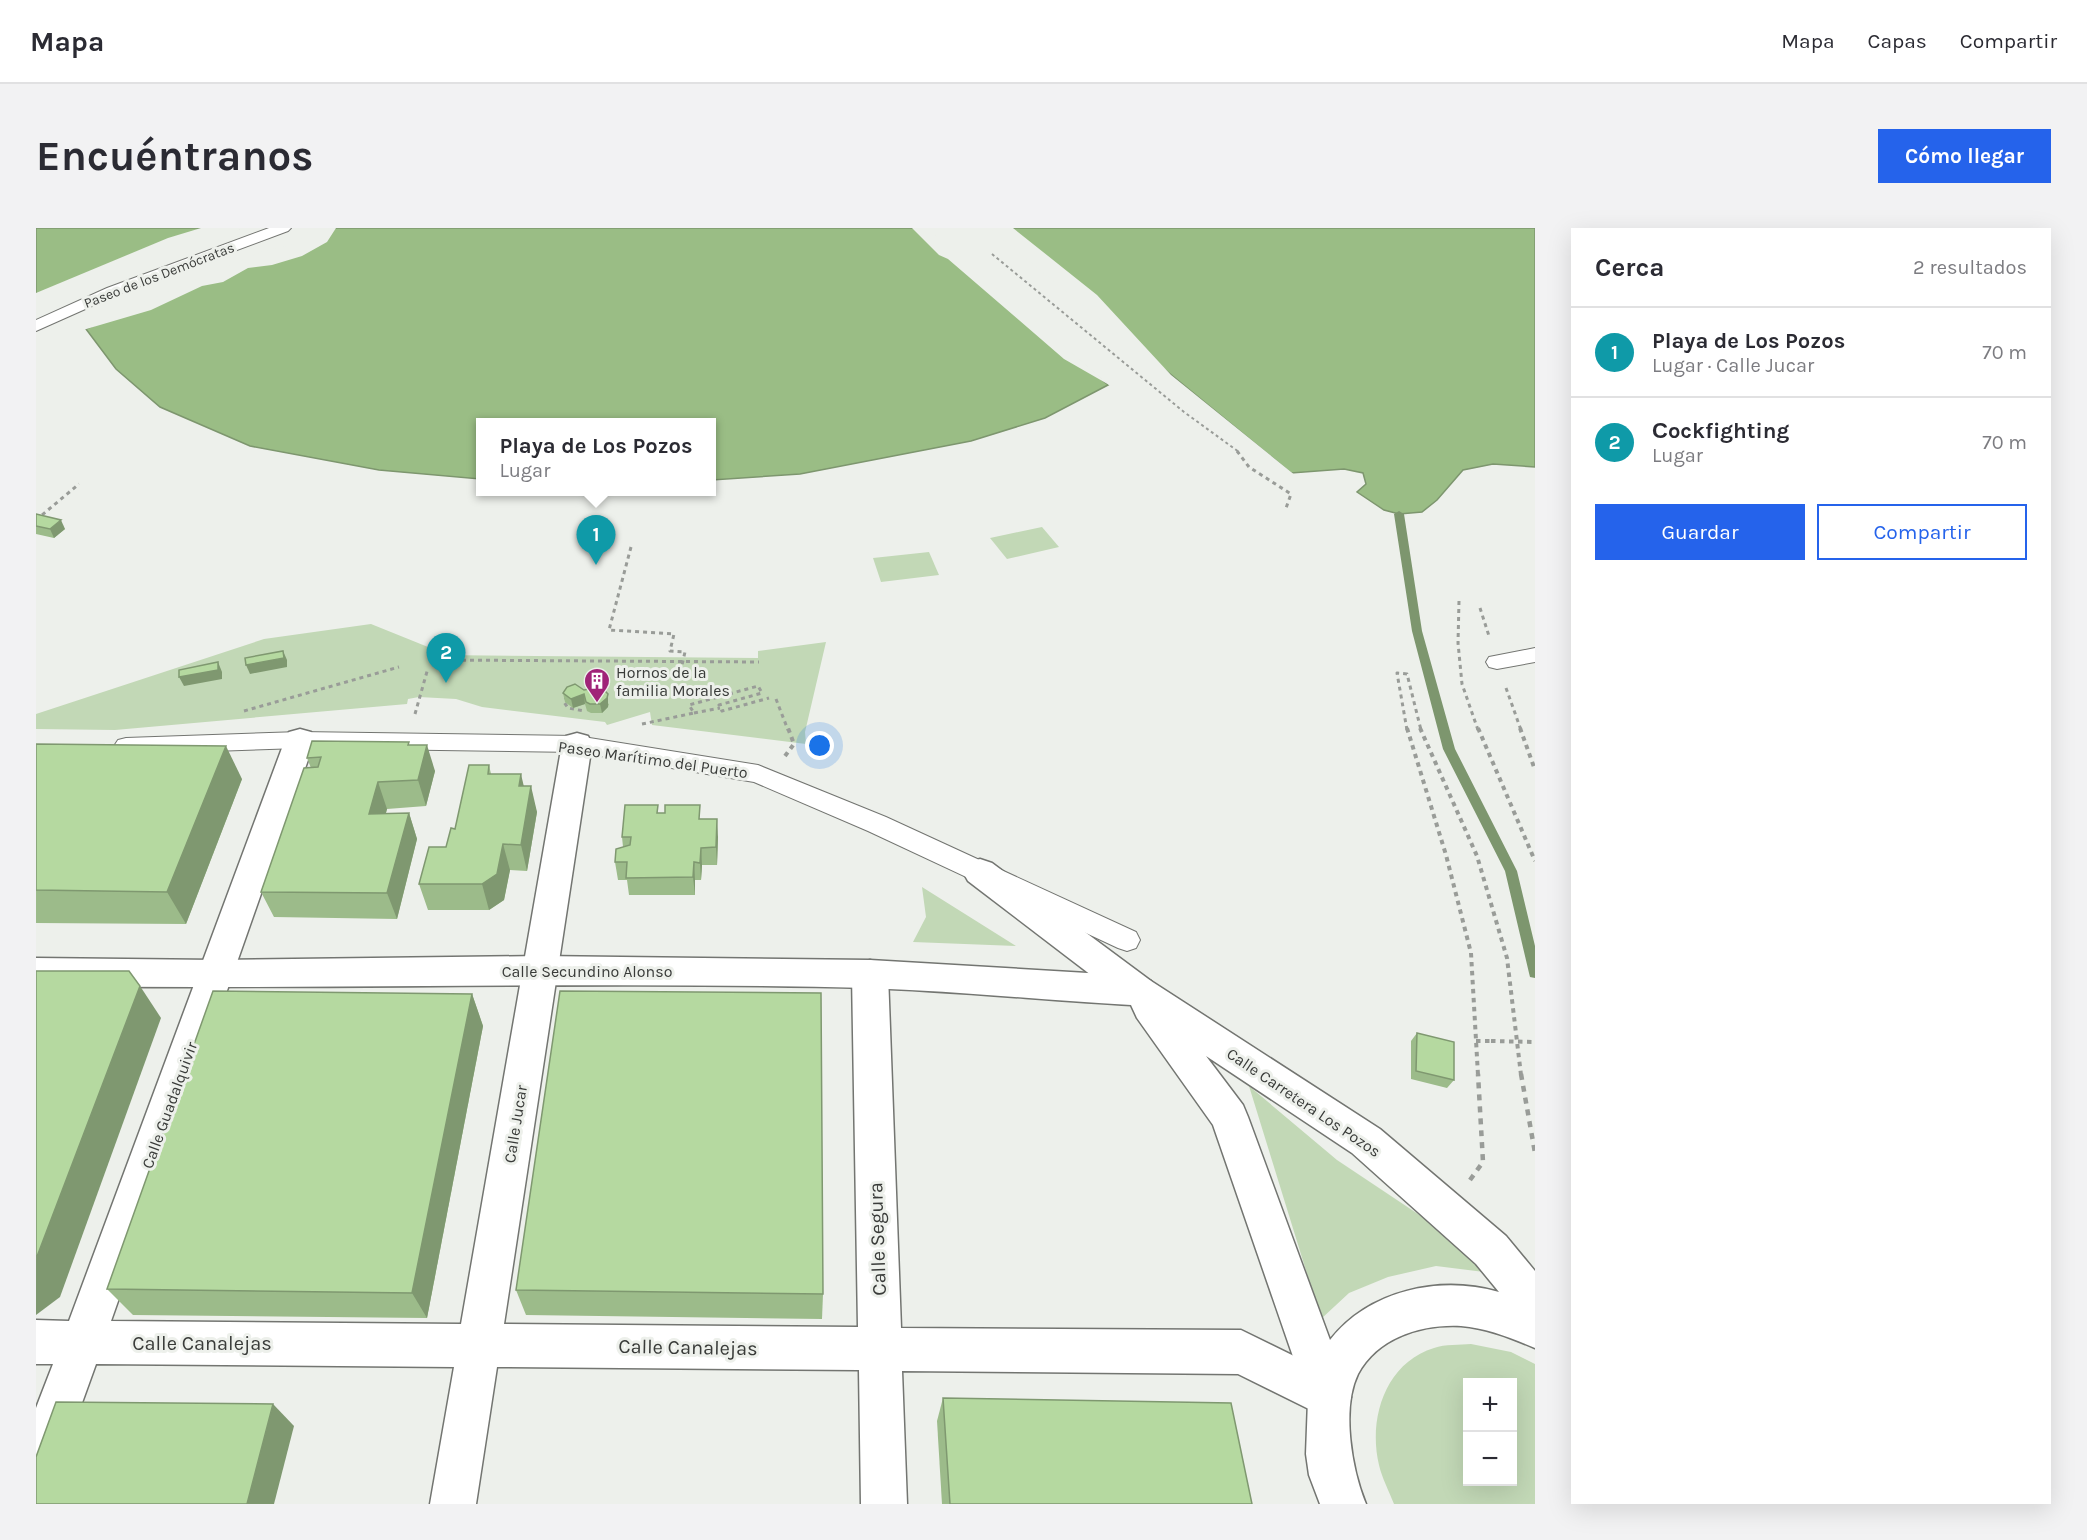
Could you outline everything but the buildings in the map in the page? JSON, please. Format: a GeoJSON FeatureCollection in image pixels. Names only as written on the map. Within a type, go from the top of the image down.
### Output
{"type":"FeatureCollection","features":[{"type":"Feature","properties":{"kind":"street","name":"Paseo de los Demócratas"},"geometry":{"type":"LineString","coordinates":[[36,326],[113,291],[283,228]]}},
{"type":"Feature","properties":{"kind":"street"},"geometry":{"type":"LineString","coordinates":[[1497,662],[1535,655]]}},
{"type":"Feature","properties":{"kind":"street","name":"Paseo Marítimo del Puerto"},"geometry":{"type":"LineString","coordinates":[[107,747],[300,740],[593,747],[758,774],[878,824],[1127,940]]}},
{"type":"Feature","properties":{"kind":"street","name":"Calle Guadalquivir"},"geometry":{"type":"LineString","coordinates":[[36,1470],[300,740]]}},
{"type":"Feature","properties":{"kind":"street","name":"Calle Jucar"},"geometry":{"type":"LineString","coordinates":[[453,1504],[540,970],[593,747]]}},
{"type":"Feature","properties":{"kind":"street"},"geometry":{"type":"LineString","coordinates":[[980,872],[1138,991],[1229,1117],[1329,1397]]}},
{"type":"Feature","properties":{"kind":"street","name":"Calle Secundino Alonso"},"geometry":{"type":"LineString","coordinates":[[36,972],[216,974],[540,970],[870,974],[1138,991]]}},
{"type":"Feature","properties":{"kind":"street","name":"Calle Segura"},"geometry":{"type":"LineString","coordinates":[[870,974],[884,1504]]}},
{"type":"Feature","properties":{"kind":"street","name":"Calle Carretera Los Pozos"},"geometry":{"type":"LineString","coordinates":[[1138,991],[1366,1141],[1491,1250],[1535,1303]]}},
{"type":"Feature","properties":{"kind":"street"},"geometry":{"type":"LineString","coordinates":[[1340,1501],[1327,1444],[1329,1397],[1346,1354],[1376,1324],[1417,1307],[1464,1304],[1516,1317],[1535,1327]]}},
{"type":"Feature","properties":{"kind":"street","name":"Calle Canalejas"},"geometry":{"type":"LineString","coordinates":[[36,1342],[1241,1352],[1329,1397]]}},
{"type":"Feature","properties":{"kind":"path"},"geometry":{"type":"LineString","coordinates":[[992,254],[1184,412],[1239,452],[1250,467],[1291,494],[1285,511]]}},
{"type":"Feature","properties":{"kind":"path"},"geometry":{"type":"LineString","coordinates":[[36,520],[79,484]]}},
{"type":"Feature","properties":{"kind":"path"},"geometry":{"type":"LineString","coordinates":[[630,547],[609,630],[674,634],[670,651],[685,652],[682,663]]}},
{"type":"Feature","properties":{"kind":"path"},"geometry":{"type":"LineString","coordinates":[[1459,601],[1458,643],[1462,684],[1487,754],[1535,861]]}},
{"type":"Feature","properties":{"kind":"path"},"geometry":{"type":"LineString","coordinates":[[438,660],[759,662]]}},
{"type":"Feature","properties":{"kind":"path"},"geometry":{"type":"LineString","coordinates":[[1497,662],[1535,770]]}},
{"type":"Feature","properties":{"kind":"path"},"geometry":{"type":"LineString","coordinates":[[213,743],[223,720],[231,715],[399,667]]}},
{"type":"Feature","properties":{"kind":"path"},"geometry":{"type":"LineString","coordinates":[[419,697],[428,668]]}},
{"type":"Feature","properties":{"kind":"path"},"geometry":{"type":"LineString","coordinates":[[1465,1187],[1483,1162],[1471,953],[1446,855],[1407,729],[1398,673],[1407,674],[1420,728],[1477,856],[1507,958],[1523,1090],[1535,1153]]}},
{"type":"Feature","properties":{"kind":"path"},"geometry":{"type":"LineString","coordinates":[[694,712],[689,705],[758,686],[762,693],[719,705],[720,708]]}},
{"type":"Feature","properties":{"kind":"path"},"geometry":{"type":"LineString","coordinates":[[572,694],[565,699],[565,705],[592,713]]}},
{"type":"Feature","properties":{"kind":"path"},"geometry":{"type":"LineString","coordinates":[[593,747],[615,729],[694,712],[720,708],[722,711],[769,698]]}},
{"type":"Feature","properties":{"kind":"path"},"geometry":{"type":"LineString","coordinates":[[776,699],[794,744]]}},
{"type":"Feature","properties":{"kind":"path"},"geometry":{"type":"LineString","coordinates":[[582,711],[585,704]]}},
{"type":"Feature","properties":{"kind":"path"},"geometry":{"type":"LineString","coordinates":[[1476,1041],[1535,1042]]}},
{"type":"Feature","properties":{"kind":"shaded area"},"geometry":{"type":"Polygon","coordinates":[[[36,228],[240,228],[36,311],[36,228]]]}},
{"type":"Feature","properties":{"kind":"shaded area"},"geometry":{"type":"Polygon","coordinates":[[[316,228],[933,228],[935,239],[1108,385],[1045,418],[971,441],[800,474],[716,480],[716,418],[476,418],[476,479],[379,470],[250,446],[160,407],[116,369],[86,329],[262,254],[299,245],[316,228]]]}},
{"type":"Feature","properties":{"kind":"shaded area"},"geometry":{"type":"Polygon","coordinates":[[[992,228],[1535,228],[1535,467],[1493,464],[1463,470],[1437,500],[1422,512],[1399,514],[1384,510],[1357,492],[1366,484],[1363,473],[1344,469],[1291,473],[992,228]]]}},
{"type":"Feature","properties":{"kind":"shaded area"},"geometry":{"type":"Polygon","coordinates":[[[1042,527],[1059,547],[1007,559],[990,538],[1042,527]]]}},
{"type":"Feature","properties":{"kind":"shaded area"},"geometry":{"type":"Polygon","coordinates":[[[929,552],[939,575],[881,582],[873,558],[929,552]]]}},
{"type":"Feature","properties":{"kind":"shaded area"},"geometry":{"type":"Polygon","coordinates":[[[371,624],[433,649],[438,655],[758,658],[758,651],[826,642],[805,732],[806,744],[652,725],[650,712],[607,725],[605,722],[482,707],[456,699],[419,697],[408,699],[407,704],[115,730],[36,729],[36,714],[264,639],[371,624]]]}},
{"type":"Feature","properties":{"kind":"shaded area"},"geometry":{"type":"Polygon","coordinates":[[[922,887],[1016,946],[913,942],[926,917],[922,887]]]}},
{"type":"Feature","properties":{"kind":"shaded area"},"geometry":{"type":"Polygon","coordinates":[[[1249,1086],[1337,1160],[1433,1224],[1484,1272],[1436,1266],[1388,1277],[1349,1293],[1321,1319],[1249,1086]]]}},
{"type":"Feature","properties":{"kind":"shaded area"},"geometry":{"type":"Polygon","coordinates":[[[1471,1344],[1511,1352],[1535,1364],[1535,1504],[1394,1504],[1380,1470],[1376,1447],[1376,1429],[1384,1395],[1392,1379],[1417,1355],[1448,1345],[1471,1344]]]}},
{"type":"Feature","properties":{"kind":"pier"},"geometry":{"type":"Polygon","coordinates":[[[201,228],[243,228],[181,258],[36,314],[36,293],[168,238],[201,228]]]}},
{"type":"Feature","properties":{"kind":"pier"},"geometry":{"type":"Polygon","coordinates":[[[311,228],[336,228],[327,242],[302,256],[272,265],[248,268],[223,282],[202,286],[151,310],[83,330],[85,327],[261,252],[298,243],[311,228]]]}},
{"type":"Feature","properties":{"kind":"pier"},"geometry":{"type":"Polygon","coordinates":[[[912,228],[936,228],[937,237],[1111,386],[1064,359],[948,259],[939,255],[912,228]]]}},
{"type":"Feature","properties":{"kind":"pier"},"geometry":{"type":"Polygon","coordinates":[[[989,228],[1013,228],[1097,295],[1171,375],[1296,476],[1289,475],[989,228]]]}},
{"type":"Feature","properties":{"kind":"waterway"},"geometry":{"type":"LineString","coordinates":[[1399,514],[1417,631],[1449,749],[1511,871],[1535,973]]}},
{"type":"Feature","properties":{"kind":"place","name":"Playa de Los Pozos"},"geometry":{"type":"Point","coordinates":[596,565]}},
{"type":"Feature","properties":{"kind":"place","name":"Сockfighting"},"geometry":{"type":"Point","coordinates":[446,683]}},
{"type":"Feature","properties":{"kind":"place","name":"Hornos de la familia Morales"},"geometry":{"type":"Point","coordinates":[597,704]}}]}
